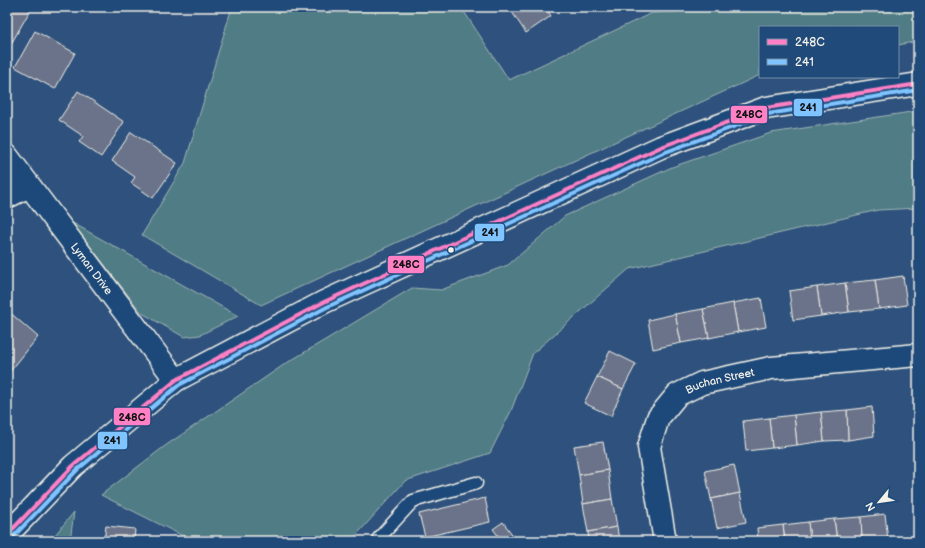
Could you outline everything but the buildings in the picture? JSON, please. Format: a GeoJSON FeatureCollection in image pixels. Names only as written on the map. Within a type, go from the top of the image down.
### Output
{"type":"FeatureCollection","features":[{"type":"Feature","properties":{"kind":"street"},"geometry":{"type":"LineString","coordinates":[[7,535],[73,466],[176,380],[324,302],[661,147],[766,108],[918,84]]}},
{"type":"Feature","properties":{"kind":"street","name":"Lyman Drive"},"geometry":{"type":"LineString","coordinates":[[7,156],[176,380]]}},
{"type":"Feature","properties":{"kind":"street"},"geometry":{"type":"LineString","coordinates":[[7,197],[29,186]]}},
{"type":"Feature","properties":{"kind":"street","name":"Buchan Street"},"geometry":{"type":"LineString","coordinates":[[665,541],[650,447],[658,418],[677,395],[702,383],[771,368],[918,355]]}},
{"type":"Feature","properties":{"kind":"lane"},"geometry":{"type":"LineString","coordinates":[[380,541],[379,538],[413,501],[476,483]]}},
{"type":"Feature","properties":{"kind":"green space"},"geometry":{"type":"Polygon","coordinates":[[[232,7],[461,7],[509,80],[652,13],[675,12],[693,7],[918,7],[918,41],[899,45],[899,26],[759,26],[759,75],[261,305],[142,235],[185,163],[232,7]]]}},
{"type":"Feature","properties":{"kind":"green space"},"geometry":{"type":"Polygon","coordinates":[[[918,111],[918,208],[878,210],[629,269],[533,353],[511,411],[490,453],[405,481],[351,541],[193,541],[101,495],[165,446],[285,364],[412,288],[441,290],[508,265],[565,216],[672,167],[771,133],[918,111]]]}},
{"type":"Feature","properties":{"kind":"green space"},"geometry":{"type":"Polygon","coordinates":[[[71,222],[238,316],[200,335],[184,337],[142,313],[71,222]]]}},
{"type":"Feature","properties":{"kind":"green space"},"geometry":{"type":"Polygon","coordinates":[[[74,512],[70,541],[50,541],[74,512]]]}},
{"type":"Feature","properties":{"kind":"transit line","name":"248C"},"geometry":{"type":"LineString","coordinates":[[7,535],[73,466],[176,380],[324,302],[661,147],[766,108],[918,84]]}},
{"type":"Feature","properties":{"kind":"transit line","name":"241"},"geometry":{"type":"LineString","coordinates":[[11,539],[77,470],[179,385],[327,307],[663,153],[768,114],[918,90]]}}]}
